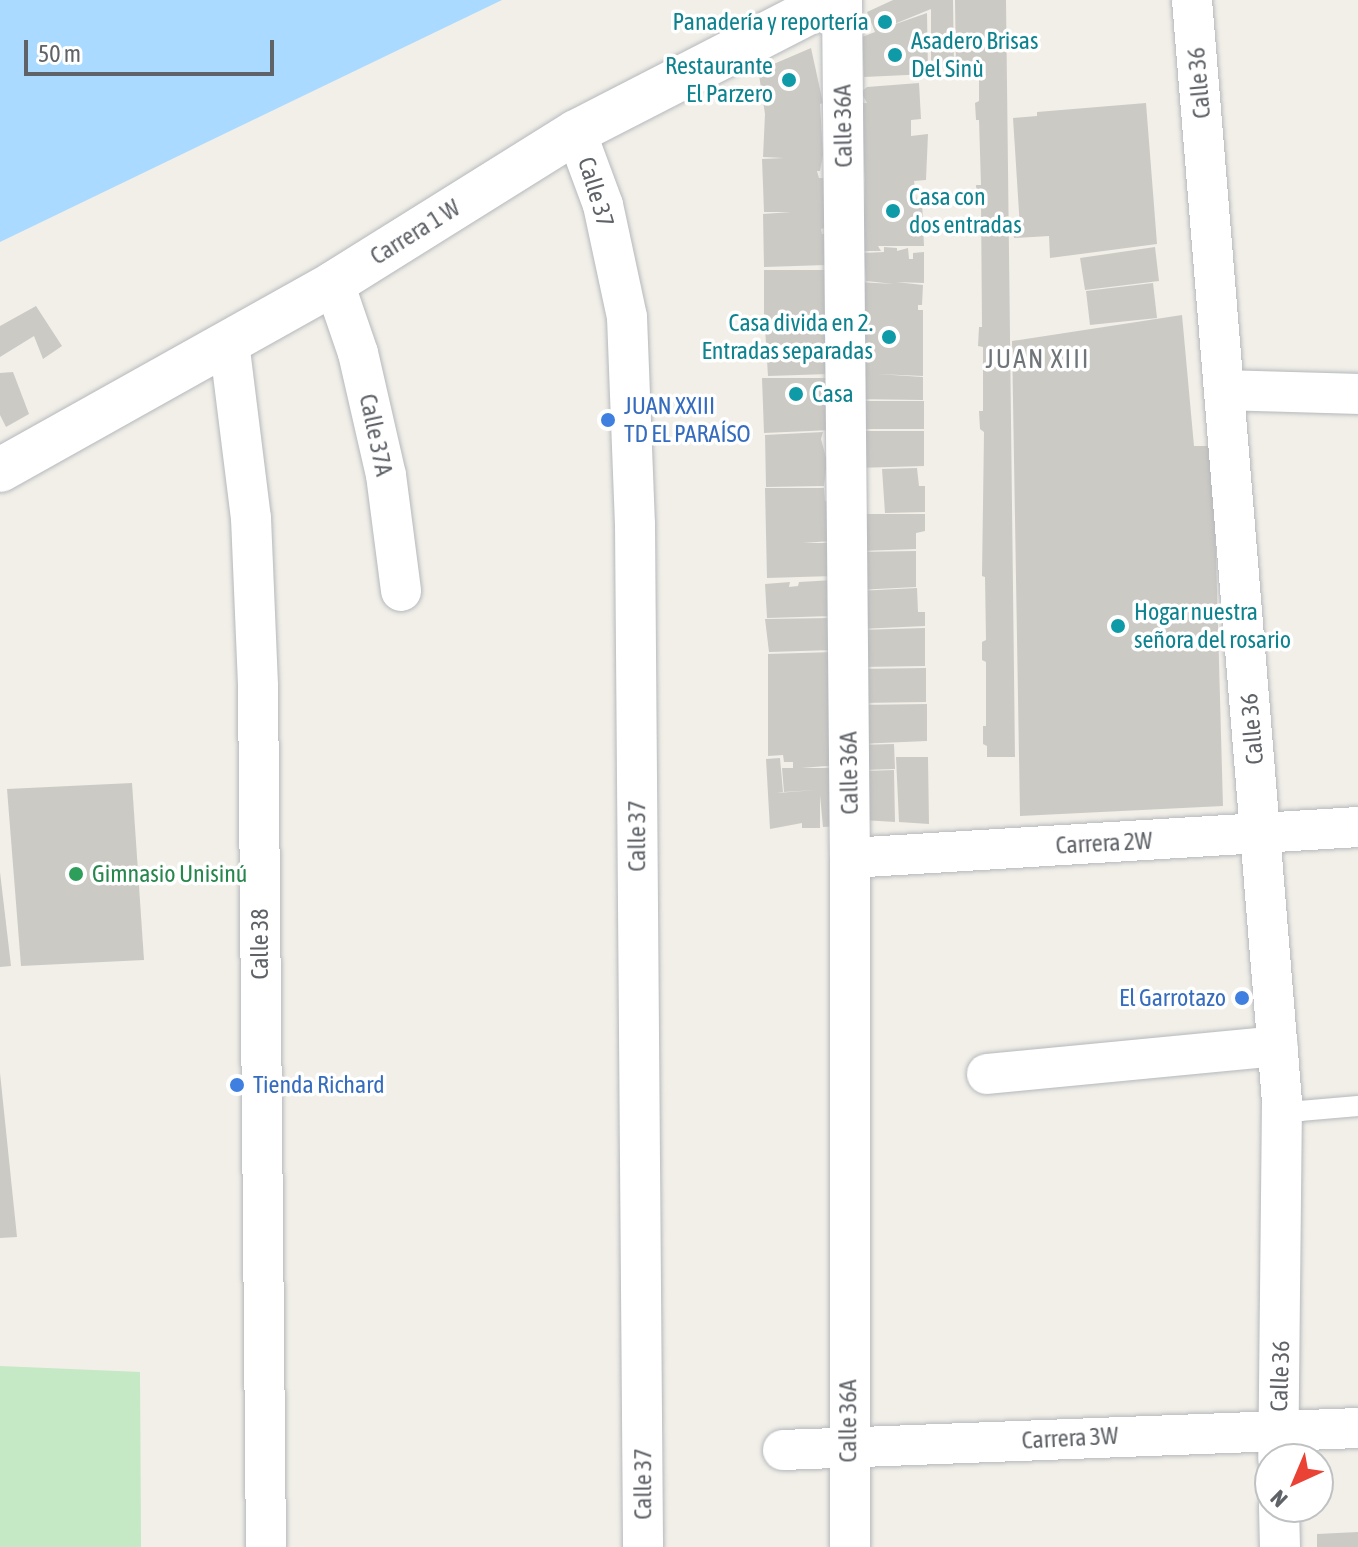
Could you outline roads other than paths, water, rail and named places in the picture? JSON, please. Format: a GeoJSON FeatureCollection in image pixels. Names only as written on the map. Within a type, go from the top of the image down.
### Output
{"type":"FeatureCollection","features":[{"type":"Feature","properties":{"kind":"street","name":"Carrera 1 W"},"geometry":{"type":"LineString","coordinates":[[0,470],[334,283],[576,132],[833,0]]}},
{"type":"Feature","properties":{"kind":"street","name":"Calle 36A"},"geometry":{"type":"LineString","coordinates":[[842,0],[850,858],[850,1547]]}},
{"type":"Feature","properties":{"kind":"street","name":"Calle 36"},"geometry":{"type":"LineString","coordinates":[[1192,0],[1282,1101],[1283,1304],[1278,1443]]}},
{"type":"Feature","properties":{"kind":"street","name":"Calle 37"},"geometry":{"type":"LineString","coordinates":[[576,132],[603,205],[627,317],[635,524],[643,1547]]}},
{"type":"Feature","properties":{"kind":"street","name":"Calle 37A"},"geometry":{"type":"LineString","coordinates":[[334,283],[358,353],[386,475],[401,591]]}},
{"type":"Feature","properties":{"kind":"street","name":"Calle 38"},"geometry":{"type":"LineString","coordinates":[[229,342],[251,518],[258,686],[266,1547]]}},
{"type":"Feature","properties":{"kind":"street"},"geometry":{"type":"LineString","coordinates":[[1224,390],[1358,394]]}},
{"type":"Feature","properties":{"kind":"street","name":"Carrera 2W"},"geometry":{"type":"LineString","coordinates":[[850,858],[1358,827]]}},
{"type":"Feature","properties":{"kind":"street"},"geometry":{"type":"LineString","coordinates":[[987,1074],[1278,1046]]}},
{"type":"Feature","properties":{"kind":"street","name":"Carrera 3W"},"geometry":{"type":"LineString","coordinates":[[1283,1443],[1358,1428]]}},
{"type":"Feature","properties":{"kind":"street","name":"Carrera 3W"},"geometry":{"type":"LineString","coordinates":[[783,1450],[1254,1444]]}},
{"type":"Feature","properties":{"kind":"street"},"geometry":{"type":"LineString","coordinates":[[1279,1523],[1280,1547]]}},
{"type":"Feature","properties":{"kind":"lane"},"geometry":{"type":"LineString","coordinates":[[1282,1101],[1300,1111],[1358,1106]]}},
{"type":"Feature","properties":{"kind":"water"},"geometry":{"type":"Polygon","coordinates":[[[0,0],[502,0],[0,242],[0,0]]]}},
{"type":"Feature","properties":{"kind":"place","name":"Panadería y reportería"},"geometry":{"type":"Point","coordinates":[885,22]}},
{"type":"Feature","properties":{"kind":"place","name":"Asadero Brisas Del Sinù"},"geometry":{"type":"Point","coordinates":[895,55]}},
{"type":"Feature","properties":{"kind":"place","name":"Restaurante El Parzero"},"geometry":{"type":"Point","coordinates":[789,80]}},
{"type":"Feature","properties":{"kind":"place","name":"Casa con dos entradas"},"geometry":{"type":"Point","coordinates":[893,211]}},
{"type":"Feature","properties":{"kind":"place","name":"Casa divida en 2. Entradas separadas"},"geometry":{"type":"Point","coordinates":[889,337]}},
{"type":"Feature","properties":{"kind":"place","name":"Casa"},"geometry":{"type":"Point","coordinates":[796,394]}},
{"type":"Feature","properties":{"kind":"place","name":"JUAN XXIII TD EL PARAÍSO"},"geometry":{"type":"Point","coordinates":[608,420]}},
{"type":"Feature","properties":{"kind":"place","name":"Hogar nuestra señora del rosario"},"geometry":{"type":"Point","coordinates":[1118,626]}},
{"type":"Feature","properties":{"kind":"place","name":"Gimnasio Unisinú"},"geometry":{"type":"Point","coordinates":[76,874]}},
{"type":"Feature","properties":{"kind":"place","name":"El Garrotazo"},"geometry":{"type":"Point","coordinates":[1242,998]}},
{"type":"Feature","properties":{"kind":"place","name":"Tienda Richard"},"geometry":{"type":"Point","coordinates":[237,1085]}},
{"type":"Feature","properties":{"kind":"district","name":"JUAN XIII"},"geometry":{"type":"Point","coordinates":[1038,360]}}]}
